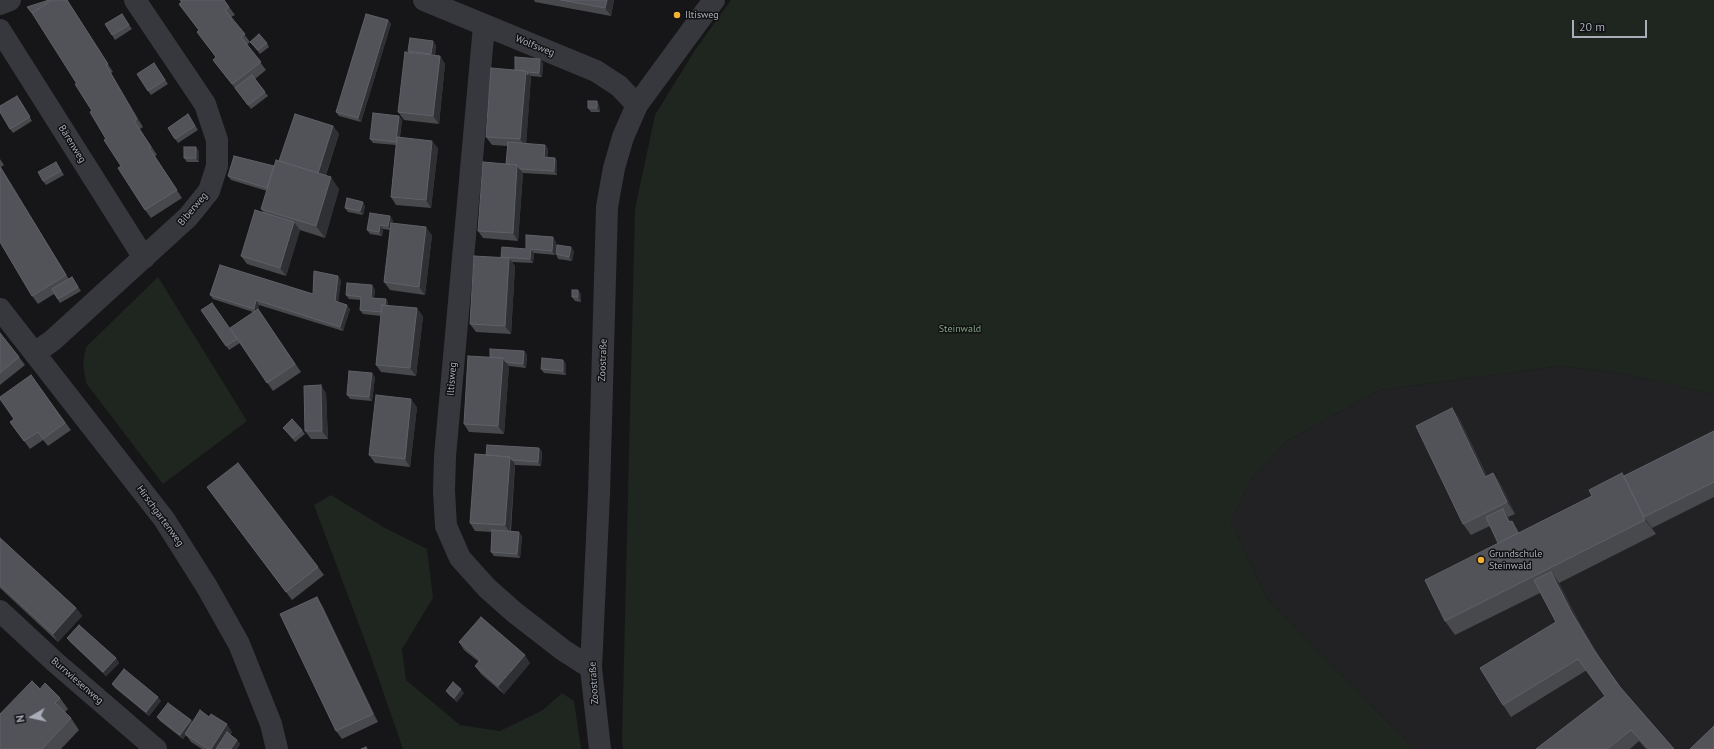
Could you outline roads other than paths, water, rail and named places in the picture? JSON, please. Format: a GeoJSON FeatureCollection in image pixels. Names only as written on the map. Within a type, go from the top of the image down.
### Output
{"type":"FeatureCollection","features":[{"type":"Feature","properties":{"kind":"street"},"geometry":{"type":"LineString","coordinates":[[0,4],[10,0]]}},
{"type":"Feature","properties":{"kind":"street","name":"Biberweg"},"geometry":{"type":"LineString","coordinates":[[35,353],[53,340],[188,217],[209,191],[217,166],[217,140],[205,104],[135,0]]}},
{"type":"Feature","properties":{"kind":"street","name":"Wolfsweg"},"geometry":{"type":"LineString","coordinates":[[424,0],[596,71],[619,86],[637,105]]}},
{"type":"Feature","properties":{"kind":"street","name":"Zoostraße"},"geometry":{"type":"LineString","coordinates":[[600,749],[591,668],[599,494],[607,207],[618,152],[637,105],[714,0]]}},
{"type":"Feature","properties":{"kind":"street","name":"Iltisweg"},"geometry":{"type":"LineString","coordinates":[[484,26],[445,456],[444,491],[446,526],[460,558],[487,588],[514,612],[563,650],[591,668]]}},
{"type":"Feature","properties":{"kind":"street","name":"Bärenweg"},"geometry":{"type":"LineString","coordinates":[[0,30],[144,258]]}},
{"type":"Feature","properties":{"kind":"street","name":"Hirschgartenweg"},"geometry":{"type":"LineString","coordinates":[[0,308],[164,519],[207,587],[239,644],[271,724],[277,749]]}},
{"type":"Feature","properties":{"kind":"street","name":"Burrwiesenweg"},"geometry":{"type":"LineString","coordinates":[[0,611],[55,662],[156,749]]}},
{"type":"Feature","properties":{"kind":"place","name":"Iltisweg"},"geometry":{"type":"Point","coordinates":[677,15]}},
{"type":"Feature","properties":{"kind":"place","name":"Grundschule Steinwald"},"geometry":{"type":"Point","coordinates":[1481,560]}},
{"type":"Feature","properties":{"kind":"park label","name":"Steinwald"},"geometry":{"type":"Point","coordinates":[960,329]}}]}
